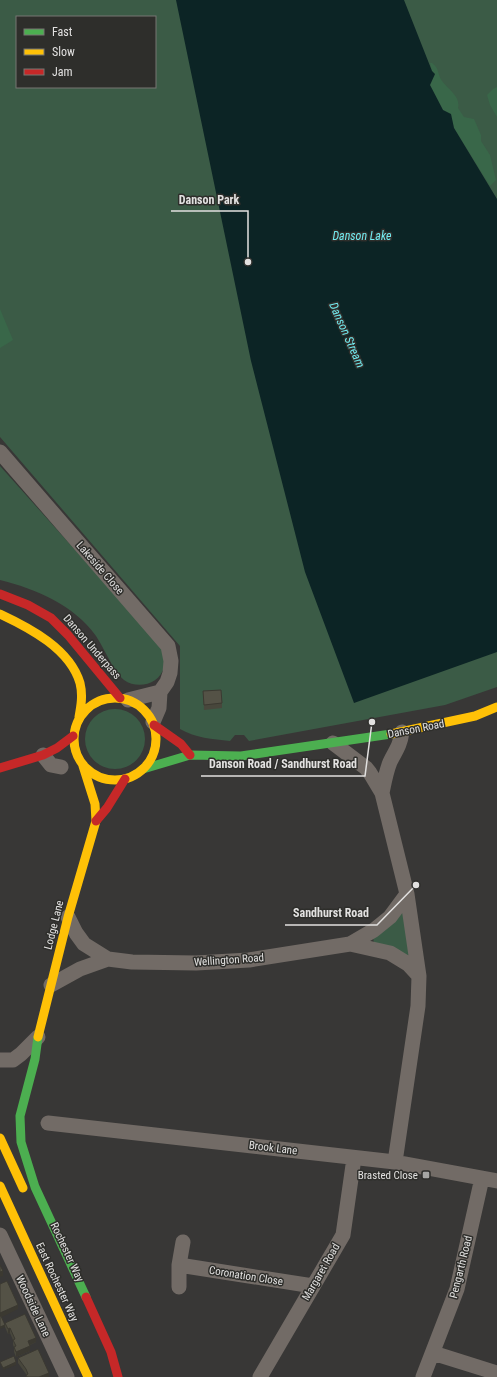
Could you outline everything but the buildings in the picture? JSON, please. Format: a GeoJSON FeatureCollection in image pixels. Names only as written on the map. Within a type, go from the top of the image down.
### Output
{"type":"FeatureCollection","features":[{"type":"Feature","properties":{"kind":"main road","name":"Danson Underpass"},"geometry":{"type":"LineString","coordinates":[[0,594],[28,605],[51,618],[78,646],[124,699]]}},
{"type":"Feature","properties":{"kind":"main road"},"geometry":{"type":"LineString","coordinates":[[0,614],[22,624],[48,641],[71,665],[78,680],[82,698],[79,717],[73,736],[77,756],[83,766],[100,778],[112,780],[125,779],[135,775],[151,760],[155,749],[156,737],[154,724],[148,713],[141,707],[124,699],[108,698],[97,701],[87,708],[79,717]]}},
{"type":"Feature","properties":{"kind":"main road","name":"Danson Road"},"geometry":{"type":"LineString","coordinates":[[143,769],[190,755],[241,756],[402,732],[469,717],[497,708]]}},
{"type":"Feature","properties":{"kind":"main road"},"geometry":{"type":"LineString","coordinates":[[154,724],[181,744],[190,755]]}},
{"type":"Feature","properties":{"kind":"main road"},"geometry":{"type":"LineString","coordinates":[[0,768],[43,756],[73,736]]}},
{"type":"Feature","properties":{"kind":"main road","name":"Lodge Lane"},"geometry":{"type":"LineString","coordinates":[[83,766],[95,804],[96,820],[68,917],[38,1037],[35,1058],[20,1116],[21,1142],[35,1187],[111,1352],[118,1377]]}},
{"type":"Feature","properties":{"kind":"main road","name":"Lodge Lane"},"geometry":{"type":"LineString","coordinates":[[96,820],[107,808],[125,779]]}},
{"type":"Feature","properties":{"kind":"main road"},"geometry":{"type":"LineString","coordinates":[[0,1138],[27,1196]]}},
{"type":"Feature","properties":{"kind":"main road"},"geometry":{"type":"LineString","coordinates":[[0,1186],[2,1193]]}},
{"type":"Feature","properties":{"kind":"main road","name":"East Rochester Way"},"geometry":{"type":"LineString","coordinates":[[2,1193],[88,1377]]}},
{"type":"Feature","properties":{"kind":"main road"},"geometry":{"type":"LineString","coordinates":[[102,1355],[112,1377]]}},
{"type":"Feature","properties":{"kind":"street","name":"Lakeside Close"},"geometry":{"type":"LineString","coordinates":[[0,452],[168,646],[171,661],[170,673],[167,682],[160,692],[159,708],[154,724]]}},
{"type":"Feature","properties":{"kind":"street"},"geometry":{"type":"LineString","coordinates":[[124,699],[160,692]]}},
{"type":"Feature","properties":{"kind":"street"},"geometry":{"type":"LineString","coordinates":[[382,793],[387,770],[399,746],[402,732]]}},
{"type":"Feature","properties":{"kind":"street"},"geometry":{"type":"LineString","coordinates":[[333,743],[366,768],[382,793],[407,894],[420,976],[418,1006],[395,1162]]}},
{"type":"Feature","properties":{"kind":"street"},"geometry":{"type":"LineString","coordinates":[[43,756],[51,765],[61,767]]}},
{"type":"Feature","properties":{"kind":"street","name":"Wellington Road"},"geometry":{"type":"LineString","coordinates":[[68,917],[76,933],[84,944],[108,959],[132,962],[196,963],[249,960],[350,944],[374,930],[390,917],[407,894]]}},
{"type":"Feature","properties":{"kind":"street","name":"Wellington Road"},"geometry":{"type":"LineString","coordinates":[[350,944],[390,953],[408,964],[420,976]]}},
{"type":"Feature","properties":{"kind":"street","name":"Wellington Road"},"geometry":{"type":"LineString","coordinates":[[51,985],[80,969],[108,959]]}},
{"type":"Feature","properties":{"kind":"street"},"geometry":{"type":"LineString","coordinates":[[0,1060],[13,1060],[38,1037]]}},
{"type":"Feature","properties":{"kind":"street","name":"Brook Lane"},"geometry":{"type":"LineString","coordinates":[[48,1122],[395,1162],[497,1181]]}},
{"type":"Feature","properties":{"kind":"street","name":"Margaret Road"},"geometry":{"type":"LineString","coordinates":[[260,1377],[343,1235],[354,1158]]}},
{"type":"Feature","properties":{"kind":"street","name":"Pengarth Road"},"geometry":{"type":"LineString","coordinates":[[423,1377],[458,1289],[482,1178]]}},
{"type":"Feature","properties":{"kind":"street","name":"Woodside Lane"},"geometry":{"type":"LineString","coordinates":[[0,1235],[67,1377]]}},
{"type":"Feature","properties":{"kind":"street"},"geometry":{"type":"LineString","coordinates":[[179,1287],[179,1265],[182,1242]]}},
{"type":"Feature","properties":{"kind":"street","name":"Coronation Close"},"geometry":{"type":"LineString","coordinates":[[179,1265],[313,1286]]}},
{"type":"Feature","properties":{"kind":"street"},"geometry":{"type":"LineString","coordinates":[[433,1353],[497,1373]]}},
{"type":"Feature","properties":{"kind":"green space"},"geometry":{"type":"Polygon","coordinates":[[[0,0],[497,0],[497,687],[445,705],[249,741],[244,735],[235,735],[230,741],[210,739],[180,729],[180,646],[0,437],[0,0]]]}},
{"type":"Feature","properties":{"kind":"green space"},"geometry":{"type":"Polygon","coordinates":[[[430,63],[436,67],[442,81],[458,100],[458,108],[464,117],[474,119],[481,135],[481,141],[490,155],[496,180],[490,186],[454,128],[451,115],[443,110],[430,85],[435,74],[432,71],[430,63]]]}},
{"type":"Feature","properties":{"kind":"green space"},"geometry":{"type":"Polygon","coordinates":[[[497,87],[497,117],[490,105],[487,95],[497,87]]]}},
{"type":"Feature","properties":{"kind":"green space"},"geometry":{"type":"Polygon","coordinates":[[[0,309],[13,340],[0,348],[0,309]]]}},
{"type":"Feature","properties":{"kind":"green space"},"geometry":{"type":"Polygon","coordinates":[[[0,466],[161,646],[164,656],[164,667],[158,678],[148,684],[142,685],[136,685],[124,680],[113,666],[96,636],[77,615],[53,600],[27,588],[0,580],[0,466]]]}},
{"type":"Feature","properties":{"kind":"green space"},"geometry":{"type":"Polygon","coordinates":[[[115,709],[131,714],[136,718],[140,723],[145,739],[140,755],[136,760],[131,764],[115,769],[99,764],[94,760],[90,755],[85,739],[90,723],[94,718],[99,714],[115,709]]]}},
{"type":"Feature","properties":{"kind":"green space"},"geometry":{"type":"Polygon","coordinates":[[[404,909],[412,958],[374,943],[373,938],[404,909]]]}},
{"type":"Feature","properties":{"kind":"water","name":"Danson Lake"},"geometry":{"type":"Polygon","coordinates":[[[176,0],[404,0],[432,71],[435,74],[430,85],[443,110],[451,114],[454,128],[497,199],[497,652],[354,703],[305,572],[251,361],[176,0]]]}},
{"type":"Feature","properties":{"kind":"traffic: fast"},"geometry":{"type":"LineString","coordinates":[[143,769],[190,755],[241,756],[391,734]]}},
{"type":"Feature","properties":{"kind":"traffic: fast"},"geometry":{"type":"LineString","coordinates":[[38,1037],[35,1059],[20,1116],[21,1142],[35,1187],[86,1297]]}},
{"type":"Feature","properties":{"kind":"traffic: slow"},"geometry":{"type":"LineString","coordinates":[[0,614],[24,626],[48,641],[68,660],[75,671],[81,687],[79,717]]}},
{"type":"Feature","properties":{"kind":"traffic: slow"},"geometry":{"type":"LineString","coordinates":[[107,698],[123,698],[138,705],[149,716],[156,731],[156,739],[156,747],[153,755],[144,768],[131,777],[123,780],[107,780],[92,773],[81,762],[74,747],[74,731],[81,716],[92,705],[107,698]]}},
{"type":"Feature","properties":{"kind":"traffic: slow"},"geometry":{"type":"LineString","coordinates":[[391,734],[475,716],[497,707]]}},
{"type":"Feature","properties":{"kind":"traffic: slow"},"geometry":{"type":"LineString","coordinates":[[38,1037],[68,917],[96,821],[95,804],[83,766]]}},
{"type":"Feature","properties":{"kind":"traffic: slow"},"geometry":{"type":"LineString","coordinates":[[0,1138],[23,1188]]}},
{"type":"Feature","properties":{"kind":"traffic: slow"},"geometry":{"type":"LineString","coordinates":[[0,1186],[88,1377]]}},
{"type":"Feature","properties":{"kind":"traffic: jam"},"geometry":{"type":"LineString","coordinates":[[0,594],[28,605],[51,618],[68,635],[120,698]]}},
{"type":"Feature","properties":{"kind":"traffic: jam"},"geometry":{"type":"LineString","coordinates":[[154,725],[181,744],[190,755]]}},
{"type":"Feature","properties":{"kind":"traffic: jam"},"geometry":{"type":"LineString","coordinates":[[0,768],[43,755],[57,748],[73,736]]}},
{"type":"Feature","properties":{"kind":"traffic: jam"},"geometry":{"type":"LineString","coordinates":[[96,821],[107,808],[125,779]]}},
{"type":"Feature","properties":{"kind":"traffic: jam"},"geometry":{"type":"LineString","coordinates":[[86,1297],[111,1352],[118,1377]]}},
{"type":"Feature","properties":{"kind":"place","name":"Danson Park"},"geometry":{"type":"Point","coordinates":[248,262]}},
{"type":"Feature","properties":{"kind":"place","name":"Danson Road / Sandhurst Road"},"geometry":{"type":"Point","coordinates":[372,722]}},
{"type":"Feature","properties":{"kind":"place","name":"Sandhurst Road"},"geometry":{"type":"Point","coordinates":[416,885]}},
{"type":"Feature","properties":{"kind":"place","name":"Brasted Close"},"geometry":{"type":"Point","coordinates":[426,1175]}},
{"type":"Feature","properties":{"kind":"water label","name":"Danson Stream"},"geometry":{"type":"Point","coordinates":[347,335]}}]}
